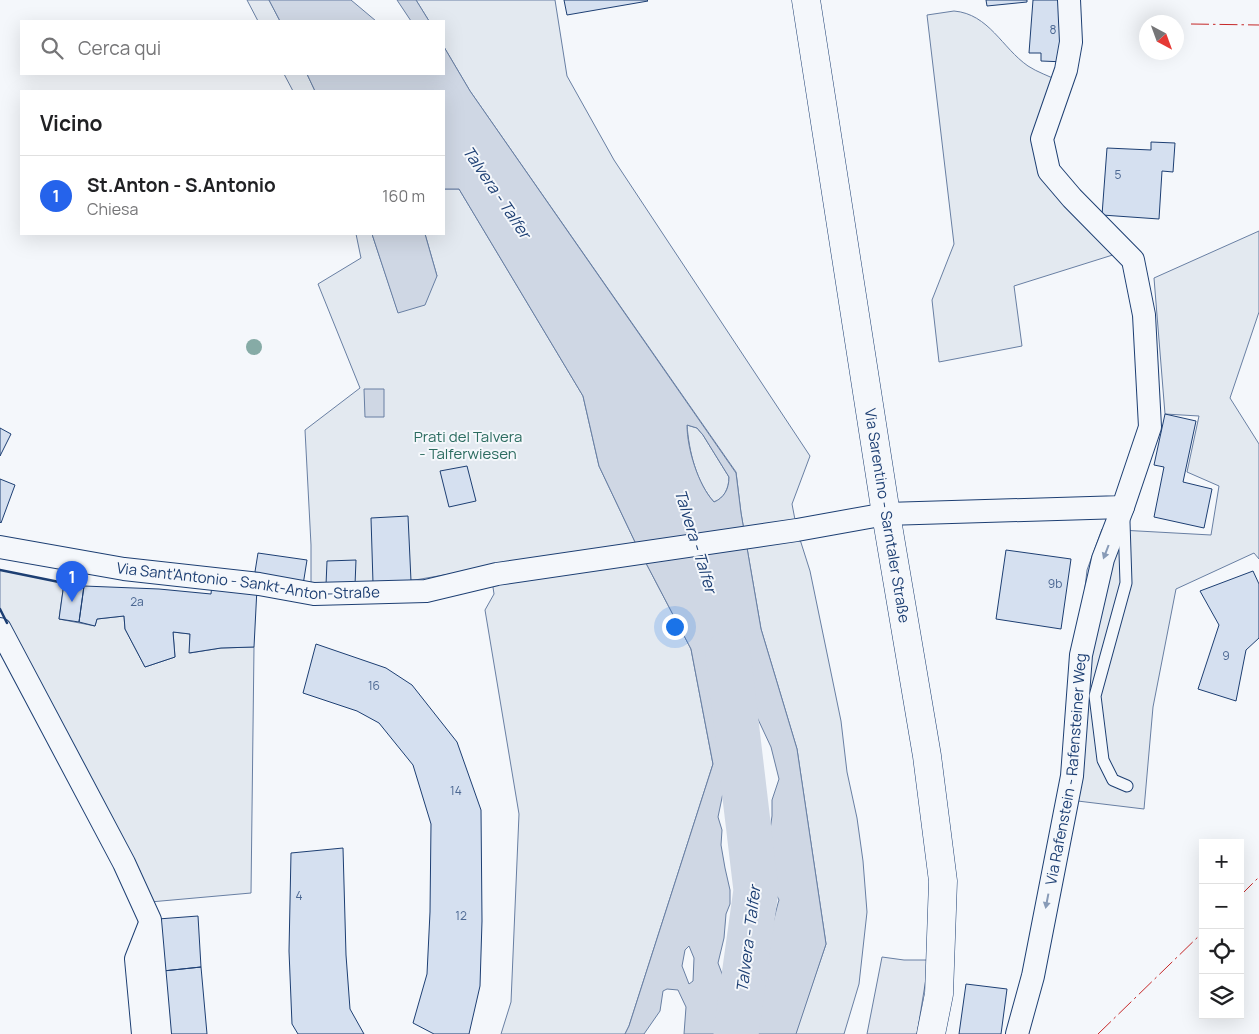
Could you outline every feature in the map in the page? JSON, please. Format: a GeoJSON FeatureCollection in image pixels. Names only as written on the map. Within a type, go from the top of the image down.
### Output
{"type":"FeatureCollection","features":[{"type":"Feature","properties":{"kind":"main road","name":"Via Sarentino - Sarntaler Straße"},"geometry":{"type":"LineString","coordinates":[[806,0],[886,514],[926,756],[943,881],[938,994],[931,1034]]}},
{"type":"Feature","properties":{"kind":"street","name":"Via Rafenstein - Rafensteiner Weg"},"geometry":{"type":"LineString","coordinates":[[1017,1034],[1033,976],[1072,776],[1081,655],[1103,559],[1150,427],[1144,315],[1133,260],[1072,198],[1049,171],[1042,139],[1066,70],[1071,42],[1069,0]]}},
{"type":"Feature","properties":{"kind":"street"},"geometry":{"type":"LineString","coordinates":[[886,514],[1123,506]]}},
{"type":"Feature","properties":{"kind":"street","name":"Via Sant'Antonio - Sankt-Anton-Straße"},"geometry":{"type":"LineString","coordinates":[[0,547],[124,569],[259,584],[314,594],[426,591],[497,574],[797,530],[886,514]]}},
{"type":"Feature","properties":{"kind":"street"},"geometry":{"type":"LineString","coordinates":[[0,629],[124,863],[150,923],[160,1034]]}},
{"type":"Feature","properties":{"kind":"street"},"geometry":{"type":"LineString","coordinates":[[142,1034],[136,959],[150,923]]}},
{"type":"Feature","properties":{"kind":"lane"},"geometry":{"type":"LineString","coordinates":[[1123,506],[1126,583],[1095,696],[1103,760],[1113,780],[1127,786]]}},
{"type":"Feature","properties":{"kind":"green space"},"geometry":{"type":"Polygon","coordinates":[[[247,0],[269,0],[279,20],[257,20],[247,0]]]}},
{"type":"Feature","properties":{"kind":"green space"},"geometry":{"type":"Polygon","coordinates":[[[416,0],[555,0],[567,76],[614,160],[810,456],[792,504],[797,530],[810,571],[841,721],[847,772],[857,818],[863,861],[867,912],[859,984],[844,1034],[795,1034],[826,944],[797,749],[761,629],[741,513],[736,472],[470,91],[445,49],[445,20],[428,20],[416,0]]]}},
{"type":"Feature","properties":{"kind":"green space"},"geometry":{"type":"Polygon","coordinates":[[[954,11],[966,13],[977,18],[1028,66],[1059,81],[1049,171],[1119,253],[1014,286],[1022,346],[939,362],[932,300],[954,244],[927,15],[954,11]]]}},
{"type":"Feature","properties":{"kind":"green space"},"geometry":{"type":"Polygon","coordinates":[[[285,75],[307,75],[315,90],[292,90],[285,75]]]}},
{"type":"Feature","properties":{"kind":"green space","name":"Prati del Talvera - Talferwiesen"},"geometry":{"type":"Polygon","coordinates":[[[445,189],[459,189],[583,396],[599,466],[636,544],[691,649],[713,764],[625,1034],[501,1034],[511,1002],[519,814],[485,610],[494,594],[490,567],[415,580],[311,584],[311,545],[305,430],[360,388],[318,284],[361,258],[356,235],[372,235],[398,312],[437,276],[425,235],[445,235],[445,189]]]}},
{"type":"Feature","properties":{"kind":"green space"},"geometry":{"type":"Polygon","coordinates":[[[1259,231],[1259,312],[1230,398],[1259,444],[1259,559],[1254,553],[1176,589],[1153,707],[1144,809],[1061,799],[1087,570],[1102,529],[1211,535],[1219,486],[1187,472],[1199,416],[1165,414],[1154,278],[1259,231]]]}},
{"type":"Feature","properties":{"kind":"green space"},"geometry":{"type":"Polygon","coordinates":[[[687,425],[697,428],[703,435],[729,477],[725,492],[721,498],[714,502],[702,485],[694,466],[687,425]]]}},
{"type":"Feature","properties":{"kind":"green space"},"geometry":{"type":"Polygon","coordinates":[[[0,570],[64,583],[59,619],[95,626],[97,619],[124,616],[125,629],[145,667],[175,657],[173,632],[190,634],[190,653],[221,648],[254,647],[251,893],[150,902],[140,871],[0,609],[0,570]]]}},
{"type":"Feature","properties":{"kind":"shaded area"},"geometry":{"type":"Polygon","coordinates":[[[882,957],[904,960],[929,960],[917,1034],[867,1034],[882,957]]]}},
{"type":"Feature","properties":{"kind":"water"},"geometry":{"type":"Polygon","coordinates":[[[269,0],[351,0],[375,20],[279,20],[269,0]]]}},
{"type":"Feature","properties":{"kind":"water"},"geometry":{"type":"Polygon","coordinates":[[[397,0],[416,0],[428,20],[410,20],[397,0]]]}},
{"type":"Feature","properties":{"kind":"water"},"geometry":{"type":"Polygon","coordinates":[[[445,49],[470,91],[736,473],[761,629],[797,749],[826,944],[796,1034],[684,1034],[686,1007],[678,990],[667,989],[663,991],[660,1011],[644,1034],[625,1034],[713,764],[691,649],[636,544],[599,466],[583,396],[459,189],[445,189],[445,90],[315,90],[307,75],[445,75],[445,49]],[[687,425],[691,455],[698,476],[714,502],[721,498],[725,492],[729,477],[697,428],[687,425]],[[743,695],[736,699],[734,740],[718,817],[722,830],[721,845],[730,890],[730,904],[726,914],[724,938],[718,963],[724,979],[728,981],[750,972],[756,966],[769,939],[779,900],[773,888],[766,857],[772,816],[772,800],[779,779],[771,747],[756,715],[743,695]],[[689,946],[685,950],[682,966],[689,984],[693,981],[694,958],[689,946]]]}},
{"type":"Feature","properties":{"kind":"water"},"geometry":{"type":"Polygon","coordinates":[[[372,235],[425,235],[437,276],[425,305],[398,313],[372,235]]]}},
{"type":"Feature","properties":{"kind":"water"},"geometry":{"type":"Polygon","coordinates":[[[364,389],[384,389],[384,417],[365,417],[364,389]]]}},
{"type":"Feature","properties":{"kind":"building"},"geometry":{"type":"Polygon","coordinates":[[[564,0],[647,0],[648,1],[567,15],[564,0]]]}},
{"type":"Feature","properties":{"kind":"building"},"geometry":{"type":"Polygon","coordinates":[[[986,0],[1027,0],[1027,2],[987,6],[986,0]]]}},
{"type":"Feature","properties":{"kind":"building"},"geometry":{"type":"Polygon","coordinates":[[[1033,0],[1066,0],[1066,62],[1041,61],[1041,53],[1029,53],[1033,0]]]}},
{"type":"Feature","properties":{"kind":"building"},"geometry":{"type":"Polygon","coordinates":[[[1151,142],[1175,143],[1173,172],[1162,171],[1159,219],[1102,215],[1107,148],[1151,150],[1151,142]]]}},
{"type":"Feature","properties":{"kind":"building"},"geometry":{"type":"Polygon","coordinates":[[[1165,414],[1196,421],[1183,482],[1212,489],[1204,528],[1154,517],[1164,467],[1154,465],[1165,414]]]}},
{"type":"Feature","properties":{"kind":"building"},"geometry":{"type":"Polygon","coordinates":[[[0,428],[11,434],[0,456],[0,428]]]}},
{"type":"Feature","properties":{"kind":"building"},"geometry":{"type":"Polygon","coordinates":[[[467,466],[476,501],[449,507],[440,471],[467,466]]]}},
{"type":"Feature","properties":{"kind":"building"},"geometry":{"type":"Polygon","coordinates":[[[0,479],[15,485],[1,523],[0,522],[0,479]]]}},
{"type":"Feature","properties":{"kind":"building"},"geometry":{"type":"Polygon","coordinates":[[[408,516],[411,581],[373,583],[371,518],[408,516]]]}},
{"type":"Feature","properties":{"kind":"building"},"geometry":{"type":"Polygon","coordinates":[[[1006,550],[1071,559],[1061,629],[996,619],[1006,550]]]}},
{"type":"Feature","properties":{"kind":"building"},"geometry":{"type":"Polygon","coordinates":[[[258,553],[307,560],[303,585],[254,578],[258,553]]]}},
{"type":"Feature","properties":{"kind":"building"},"geometry":{"type":"Polygon","coordinates":[[[356,560],[355,585],[326,585],[327,561],[356,560]]]}},
{"type":"Feature","properties":{"kind":"building"},"geometry":{"type":"Polygon","coordinates":[[[1253,571],[1259,584],[1259,638],[1246,650],[1236,701],[1198,689],[1219,625],[1200,591],[1253,571]]]}},
{"type":"Feature","properties":{"kind":"building"},"geometry":{"type":"Polygon","coordinates":[[[64,583],[84,586],[79,622],[59,619],[64,583]]]}},
{"type":"Feature","properties":{"kind":"building"},"geometry":{"type":"Polygon","coordinates":[[[212,583],[257,588],[254,647],[221,648],[189,653],[190,634],[173,632],[175,657],[145,667],[125,629],[124,616],[97,619],[95,626],[79,622],[84,586],[159,589],[211,594],[212,583]]]}},
{"type":"Feature","properties":{"kind":"building"},"geometry":{"type":"Polygon","coordinates":[[[316,644],[386,668],[412,685],[457,742],[481,810],[482,921],[480,986],[469,1034],[434,1034],[413,1023],[427,974],[431,824],[413,765],[379,723],[357,711],[303,693],[316,644]]]}},
{"type":"Feature","properties":{"kind":"building"},"geometry":{"type":"Polygon","coordinates":[[[343,848],[346,955],[350,1009],[364,1034],[298,1034],[292,1024],[289,951],[291,853],[343,848]]]}},
{"type":"Feature","properties":{"kind":"building"},"geometry":{"type":"Polygon","coordinates":[[[198,916],[201,967],[163,971],[158,919],[198,916]]]}},
{"type":"Feature","properties":{"kind":"building"},"geometry":{"type":"Polygon","coordinates":[[[201,967],[207,1034],[168,1034],[163,971],[201,967]]]}},
{"type":"Feature","properties":{"kind":"building"},"geometry":{"type":"Polygon","coordinates":[[[966,984],[1007,989],[1001,1034],[959,1034],[966,984]]]}},
{"type":"Feature","properties":{"kind":"waterway","name":"Talvera - Talfer"},"geometry":{"type":"LineString","coordinates":[[728,654],[756,890],[736,1034]]}},
{"type":"Feature","properties":{"kind":"wall"},"geometry":{"type":"LineString","coordinates":[[0,570],[64,583]]}},
{"type":"Feature","properties":{"kind":"wall"},"geometry":{"type":"LineString","coordinates":[[0,609],[7,623]]}},
{"type":"Feature","properties":{"kind":"power"},"geometry":{"type":"LineString","coordinates":[[1191,24],[1259,25]]}},
{"type":"Feature","properties":{"kind":"power"},"geometry":{"type":"LineString","coordinates":[[1244,892],[1259,877]]}},
{"type":"Feature","properties":{"kind":"power"},"geometry":{"type":"LineString","coordinates":[[1098,1034],[1199,936]]}},
{"type":"Feature","properties":{"kind":"place","name":"St.Anton - S.Antonio"},"geometry":{"type":"Point","coordinates":[72,602]}}]}
